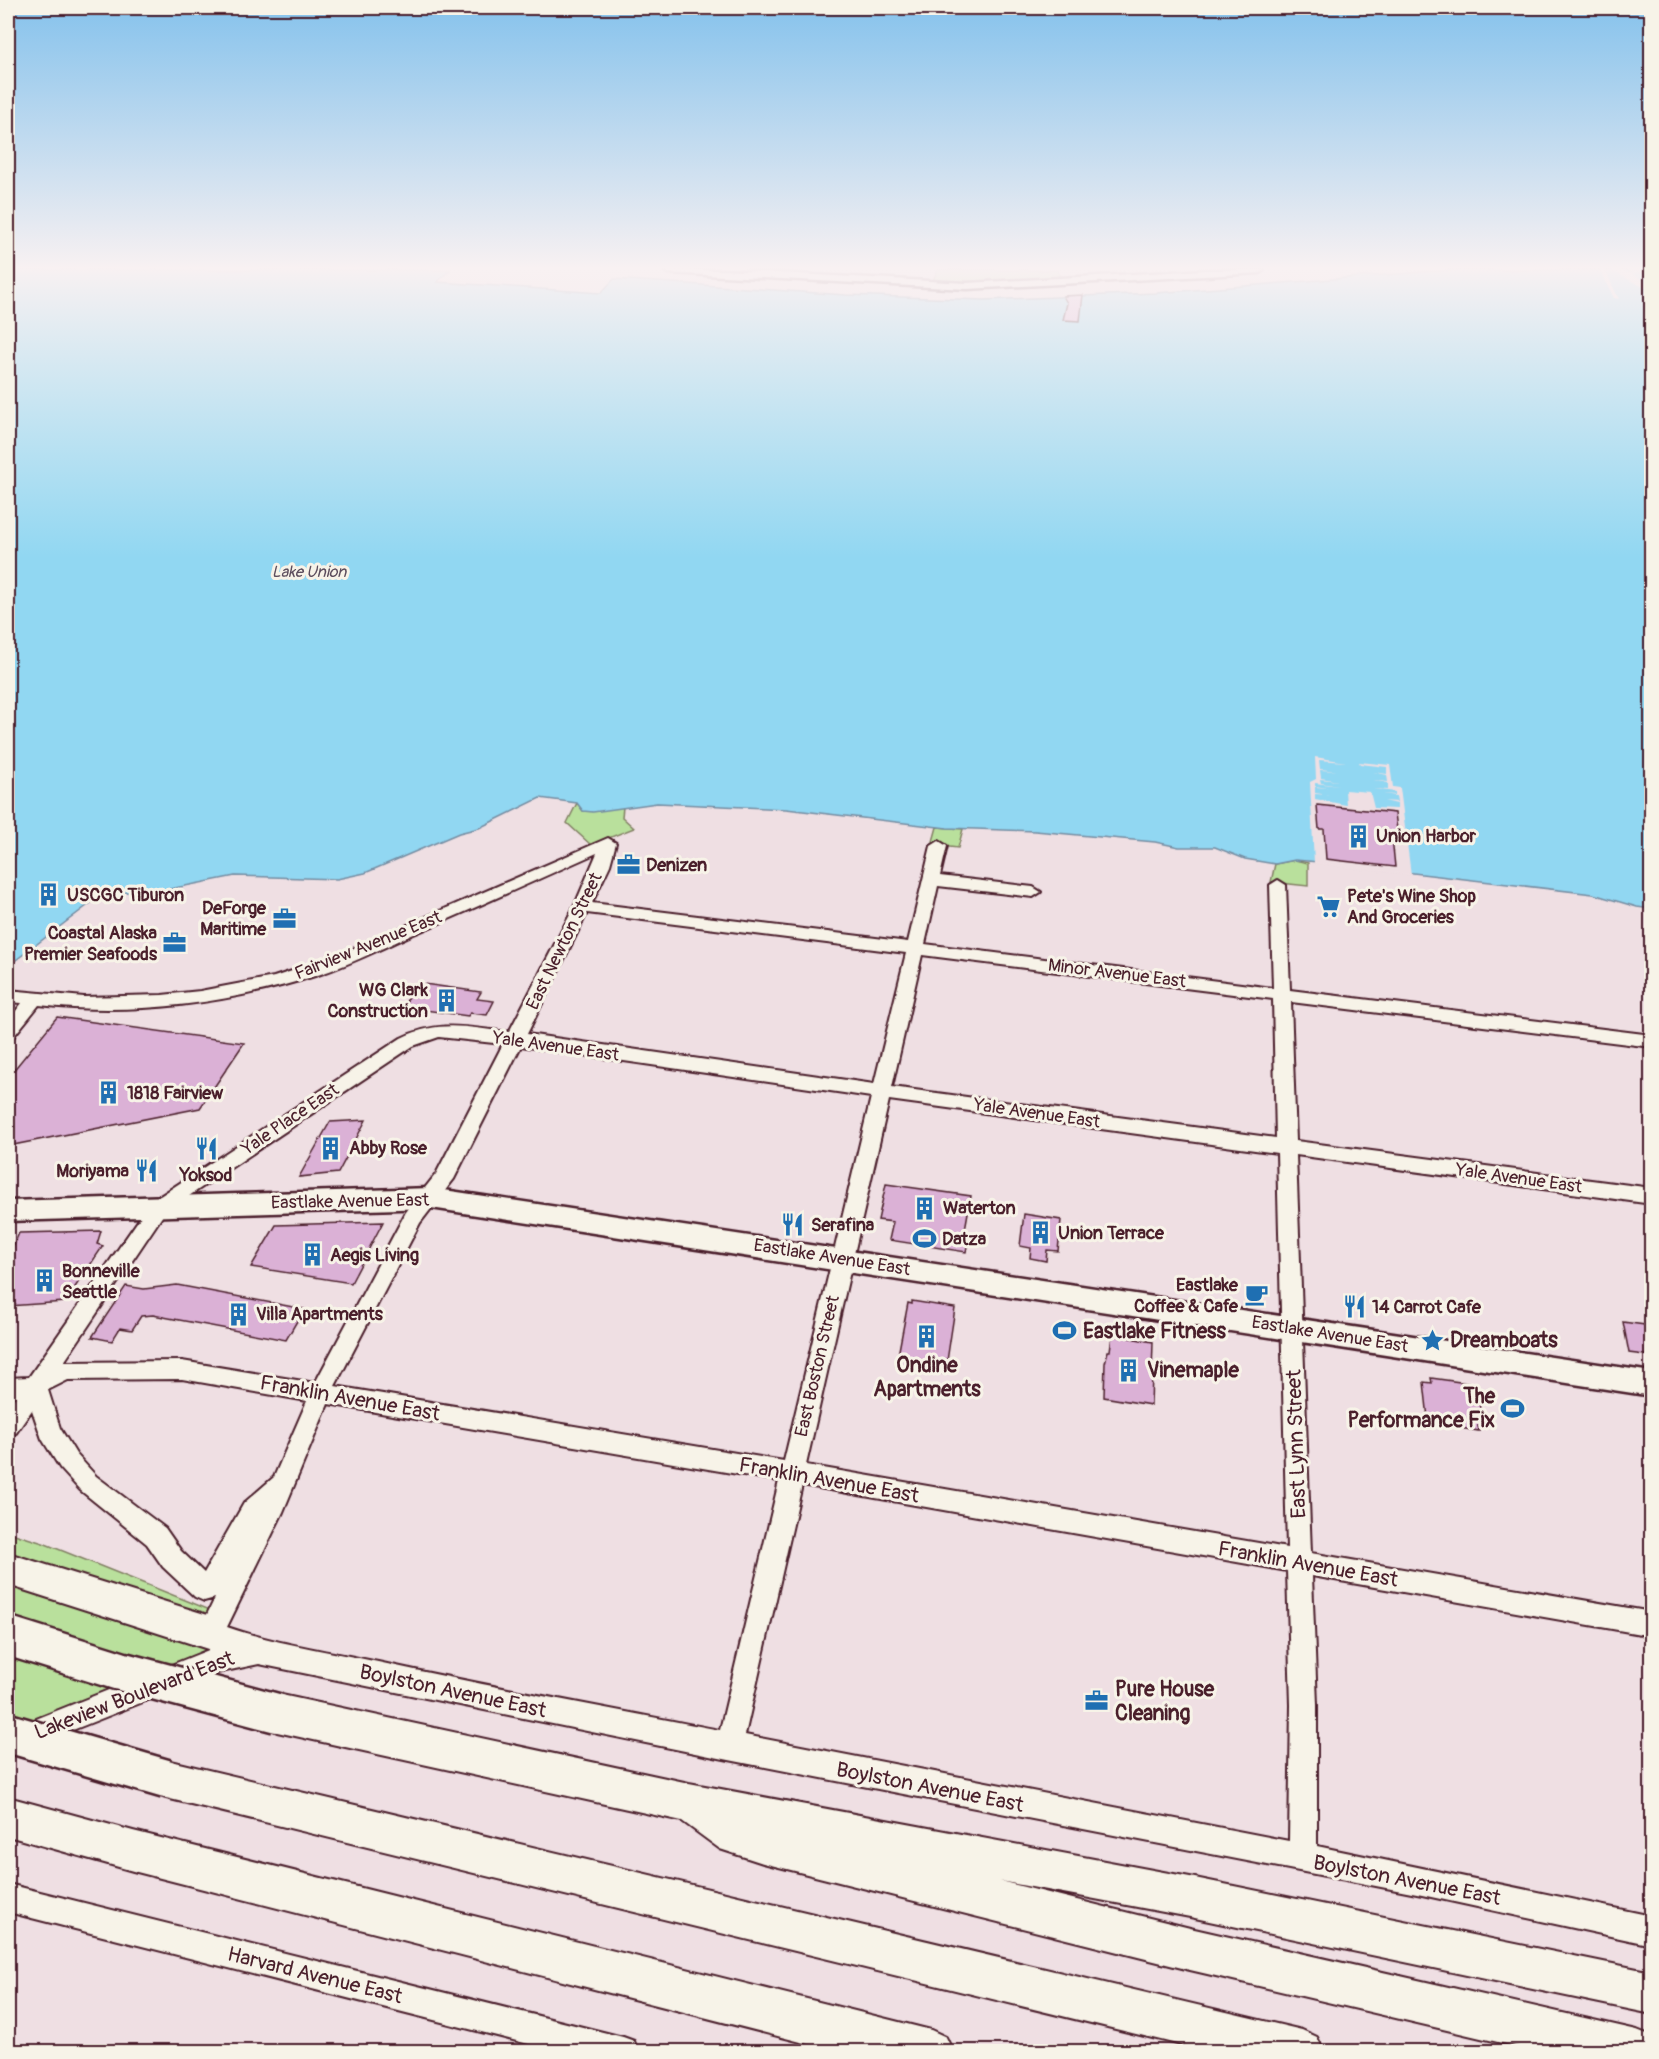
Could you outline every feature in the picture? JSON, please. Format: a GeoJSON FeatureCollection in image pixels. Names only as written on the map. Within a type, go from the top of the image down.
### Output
{"type":"FeatureCollection","features":[{"type":"Feature","properties":{"kind":"highway"},"geometry":{"type":"LineString","coordinates":[[8,1569],[211,1633]]}},
{"type":"Feature","properties":{"kind":"highway"},"geometry":{"type":"LineString","coordinates":[[8,1636],[131,1674],[277,1713],[689,1803],[1190,1897],[1652,1993]]}},
{"type":"Feature","properties":{"kind":"highway"},"geometry":{"type":"LineString","coordinates":[[8,1733],[166,1779],[1302,2052]]}},
{"type":"Feature","properties":{"kind":"highway"},"geometry":{"type":"LineString","coordinates":[[689,1803],[734,1835],[763,1843],[1191,1949],[1638,2052]]}},
{"type":"Feature","properties":{"kind":"highway"},"geometry":{"type":"LineString","coordinates":[[16,1820],[931,2052]]}},
{"type":"Feature","properties":{"kind":"highway"},"geometry":{"type":"LineString","coordinates":[[783,2016],[879,2052]]}},
{"type":"Feature","properties":{"kind":"main road","name":"Eastlake Avenue East"},"geometry":{"type":"LineString","coordinates":[[8,1211],[431,1198],[1652,1384]]}},
{"type":"Feature","properties":{"kind":"street","name":"East Newton Street"},"geometry":{"type":"LineString","coordinates":[[211,1633],[271,1512],[329,1375],[413,1218],[444,1179],[582,907],[602,865],[608,843]]}},
{"type":"Feature","properties":{"kind":"street","name":"Fairview Avenue East"},"geometry":{"type":"LineString","coordinates":[[8,996],[96,1001],[192,997],[238,990],[311,971],[608,843]]}},
{"type":"Feature","properties":{"kind":"street","name":"East Boston Street"},"geometry":{"type":"LineString","coordinates":[[729,1748],[939,846]]}},
{"type":"Feature","properties":{"kind":"street"},"geometry":{"type":"LineString","coordinates":[[931,880],[1033,892]]}},
{"type":"Feature","properties":{"kind":"street","name":"East Lynn Street"},"geometry":{"type":"LineString","coordinates":[[1278,885],[1304,1705],[1303,1859]]}},
{"type":"Feature","properties":{"kind":"street","name":"Minor Avenue East"},"geometry":{"type":"LineString","coordinates":[[582,907],[1652,1041]]}},
{"type":"Feature","properties":{"kind":"street"},"geometry":{"type":"LineString","coordinates":[[8,1032],[35,999]]}},
{"type":"Feature","properties":{"kind":"street","name":"Yale Avenue East"},"geometry":{"type":"LineString","coordinates":[[424,1034],[438,1031],[515,1039],[881,1092],[1652,1196]]}},
{"type":"Feature","properties":{"kind":"street","name":"Yale Place East"},"geometry":{"type":"LineString","coordinates":[[158,1207],[407,1042],[424,1034]]}},
{"type":"Feature","properties":{"kind":"street"},"geometry":{"type":"LineString","coordinates":[[8,1426],[158,1207]]}},
{"type":"Feature","properties":{"kind":"street","name":"Franklin Avenue East"},"geometry":{"type":"LineString","coordinates":[[8,1387],[35,1386],[66,1371],[168,1369],[792,1473],[1652,1624]]}},
{"type":"Feature","properties":{"kind":"street","name":"East Newton Street"},"geometry":{"type":"LineString","coordinates":[[35,1386],[50,1432],[68,1461],[88,1483],[156,1536],[172,1559],[204,1589],[209,1589],[252,1511],[282,1483]]}},
{"type":"Feature","properties":{"kind":"street","name":"Boylston Avenue East"},"geometry":{"type":"LineString","coordinates":[[211,1633],[262,1652],[292,1656],[729,1748],[1422,1881],[1652,1931]]}},
{"type":"Feature","properties":{"kind":"street","name":"Lakeview Boulevard East"},"geometry":{"type":"LineString","coordinates":[[8,1743],[216,1660],[262,1652]]}},
{"type":"Feature","properties":{"kind":"street","name":"Harvard Avenue East"},"geometry":{"type":"LineString","coordinates":[[8,1898],[623,2052]]}},
{"type":"Feature","properties":{"kind":"green space"},"geometry":{"type":"Polygon","coordinates":[[[577,803],[583,811],[623,807],[622,817],[634,828],[591,845],[567,823],[577,803]]]}},
{"type":"Feature","properties":{"kind":"green space"},"geometry":{"type":"Polygon","coordinates":[[[937,827],[963,829],[958,848],[932,845],[937,827]]]}},
{"type":"Feature","properties":{"kind":"green space"},"geometry":{"type":"Polygon","coordinates":[[[1295,860],[1308,863],[1308,886],[1271,882],[1275,864],[1295,860]]]}},
{"type":"Feature","properties":{"kind":"green space"},"geometry":{"type":"Polygon","coordinates":[[[8,1532],[43,1543],[210,1610],[203,1661],[8,1743],[8,1532]]]}},
{"type":"Feature","properties":{"kind":"water","name":"Lake Union"},"geometry":{"type":"Polygon","coordinates":[[[8,366],[1651,366],[1651,909],[1593,894],[1319,862],[1295,860],[1275,864],[1245,859],[1215,847],[1179,847],[1155,842],[1035,831],[947,828],[786,809],[657,803],[593,812],[583,811],[577,803],[540,798],[479,828],[459,833],[365,873],[337,879],[235,876],[160,891],[104,893],[8,966],[8,366]]]}},
{"type":"Feature","properties":{"kind":"pier"},"geometry":{"type":"Polygon","coordinates":[[[1315,757],[1346,762],[1319,760],[1320,769],[1337,771],[1320,770],[1321,778],[1338,781],[1320,779],[1321,783],[1339,786],[1315,783],[1315,786],[1328,788],[1315,787],[1315,793],[1329,795],[1315,794],[1315,799],[1346,805],[1345,790],[1370,792],[1374,808],[1397,809],[1397,804],[1384,801],[1397,802],[1396,796],[1383,794],[1395,795],[1395,792],[1373,789],[1388,790],[1388,783],[1372,780],[1388,782],[1387,775],[1373,772],[1387,774],[1387,767],[1359,762],[1390,765],[1393,787],[1400,788],[1411,875],[1314,863],[1310,782],[1316,779],[1315,757]]]}},
{"type":"Feature","properties":{"kind":"building","name":"Union Harbor"},"geometry":{"type":"Polygon","coordinates":[[[1317,805],[1395,813],[1398,838],[1392,837],[1395,867],[1326,859],[1324,829],[1319,829],[1317,805]]]}},
{"type":"Feature","properties":{"kind":"building","name":"WG Clark Construction"},"geometry":{"type":"Polygon","coordinates":[[[417,983],[481,992],[477,999],[494,1001],[487,1015],[470,1013],[468,1016],[403,1007],[417,983]]]}},
{"type":"Feature","properties":{"kind":"building","name":"1818 Fairview"},"geometry":{"type":"Polygon","coordinates":[[[57,1017],[244,1043],[200,1108],[8,1146],[8,1077],[57,1017]]]}},
{"type":"Feature","properties":{"kind":"building","name":"Abby Rose"},"geometry":{"type":"Polygon","coordinates":[[[366,1120],[338,1173],[299,1177],[330,1122],[366,1120]]]}},
{"type":"Feature","properties":{"kind":"building","name":"Waterton"},"geometry":{"type":"Polygon","coordinates":[[[886,1184],[971,1196],[964,1235],[969,1236],[966,1252],[889,1240],[893,1222],[878,1220],[886,1184]]]}},
{"type":"Feature","properties":{"kind":"building","name":"Union Terrace"},"geometry":{"type":"Polygon","coordinates":[[[1024,1214],[1061,1220],[1058,1251],[1047,1250],[1046,1261],[1030,1258],[1031,1248],[1020,1246],[1024,1214]]]}},
{"type":"Feature","properties":{"kind":"building","name":"Aegis Living"},"geometry":{"type":"Polygon","coordinates":[[[383,1222],[351,1283],[251,1267],[276,1225],[383,1222]]]}},
{"type":"Feature","properties":{"kind":"building","name":"Bonneville Seattle"},"geometry":{"type":"Polygon","coordinates":[[[101,1231],[97,1244],[103,1246],[65,1302],[8,1306],[8,1259],[19,1233],[101,1231]]]}},
{"type":"Feature","properties":{"kind":"building"},"geometry":{"type":"Polygon","coordinates":[[[177,1285],[304,1309],[286,1340],[153,1315],[141,1316],[132,1330],[120,1328],[112,1341],[92,1337],[126,1286],[144,1289],[177,1285]]]}},
{"type":"Feature","properties":{"kind":"building","name":"Ondine Apartments"},"geometry":{"type":"Polygon","coordinates":[[[912,1301],[955,1308],[945,1374],[896,1366],[908,1303],[912,1304],[912,1301]]]}},
{"type":"Feature","properties":{"kind":"building"},"geometry":{"type":"Polygon","coordinates":[[[1623,1322],[1652,1326],[1652,1356],[1629,1353],[1623,1322]]]}},
{"type":"Feature","properties":{"kind":"building","name":"Vinemaple"},"geometry":{"type":"Polygon","coordinates":[[[1112,1335],[1153,1342],[1151,1405],[1104,1397],[1105,1363],[1108,1351],[1110,1351],[1112,1335]]]}},
{"type":"Feature","properties":{"kind":"building"},"geometry":{"type":"Polygon","coordinates":[[[1431,1378],[1474,1384],[1483,1427],[1478,1426],[1479,1431],[1434,1424],[1433,1419],[1428,1418],[1424,1382],[1432,1383],[1431,1378]]]}},
{"type":"Feature","properties":{"kind":"place","name":"Union Harbor"},"geometry":{"type":"Point","coordinates":[1358,836]}},
{"type":"Feature","properties":{"kind":"place","name":"Denizen"},"geometry":{"type":"Point","coordinates":[628,865]}},
{"type":"Feature","properties":{"kind":"place","name":"USCGC Tiburon"},"geometry":{"type":"Point","coordinates":[49,895]}},
{"type":"Feature","properties":{"kind":"place","name":"Pete's Wine Shop And Groceries"},"geometry":{"type":"Point","coordinates":[1329,906]}},
{"type":"Feature","properties":{"kind":"place","name":"DeForge Maritime"},"geometry":{"type":"Point","coordinates":[284,918]}},
{"type":"Feature","properties":{"kind":"place","name":"Coastal Alaska Premier Seafoods"},"geometry":{"type":"Point","coordinates":[175,943]}},
{"type":"Feature","properties":{"kind":"place","name":"WG Clark Construction"},"geometry":{"type":"Point","coordinates":[446,1000]}},
{"type":"Feature","properties":{"kind":"place","name":"1818 Fairview"},"geometry":{"type":"Point","coordinates":[109,1093]}},
{"type":"Feature","properties":{"kind":"place","name":"Abby Rose"},"geometry":{"type":"Point","coordinates":[331,1148]}},
{"type":"Feature","properties":{"kind":"place","name":"Yoksod"},"geometry":{"type":"Point","coordinates":[206,1149]}},
{"type":"Feature","properties":{"kind":"place","name":"Moriyama"},"geometry":{"type":"Point","coordinates":[147,1171]}},
{"type":"Feature","properties":{"kind":"place","name":"Waterton"},"geometry":{"type":"Point","coordinates":[925,1208]}},
{"type":"Feature","properties":{"kind":"place","name":"Serafina"},"geometry":{"type":"Point","coordinates":[793,1225]}},
{"type":"Feature","properties":{"kind":"place","name":"Union Terrace"},"geometry":{"type":"Point","coordinates":[1040,1233]}},
{"type":"Feature","properties":{"kind":"place","name":"Datza"},"geometry":{"type":"Point","coordinates":[924,1239]}},
{"type":"Feature","properties":{"kind":"place","name":"Aegis Living"},"geometry":{"type":"Point","coordinates":[312,1255]}},
{"type":"Feature","properties":{"kind":"place","name":"Bonneville Seattle"},"geometry":{"type":"Point","coordinates":[44,1281]}},
{"type":"Feature","properties":{"kind":"place","name":"Eastlake Coffee & Cafe"},"geometry":{"type":"Point","coordinates":[1256,1295]}},
{"type":"Feature","properties":{"kind":"place","name":"14 Carrot Cafe"},"geometry":{"type":"Point","coordinates":[1354,1307]}},
{"type":"Feature","properties":{"kind":"place","name":"Villa Apartments"},"geometry":{"type":"Point","coordinates":[238,1314]}},
{"type":"Feature","properties":{"kind":"place","name":"Eastlake Fitness"},"geometry":{"type":"Point","coordinates":[1065,1331]}},
{"type":"Feature","properties":{"kind":"place","name":"Ondine Apartments"},"geometry":{"type":"Point","coordinates":[927,1337]}},
{"type":"Feature","properties":{"kind":"place","name":"Dreamboats"},"geometry":{"type":"Point","coordinates":[1432,1340]}},
{"type":"Feature","properties":{"kind":"place","name":"Vinemaple"},"geometry":{"type":"Point","coordinates":[1129,1370]}},
{"type":"Feature","properties":{"kind":"place","name":"The Performance Fix"},"geometry":{"type":"Point","coordinates":[1513,1408]}},
{"type":"Feature","properties":{"kind":"place","name":"Pure House Cleaning"},"geometry":{"type":"Point","coordinates":[1097,1701]}}]}
